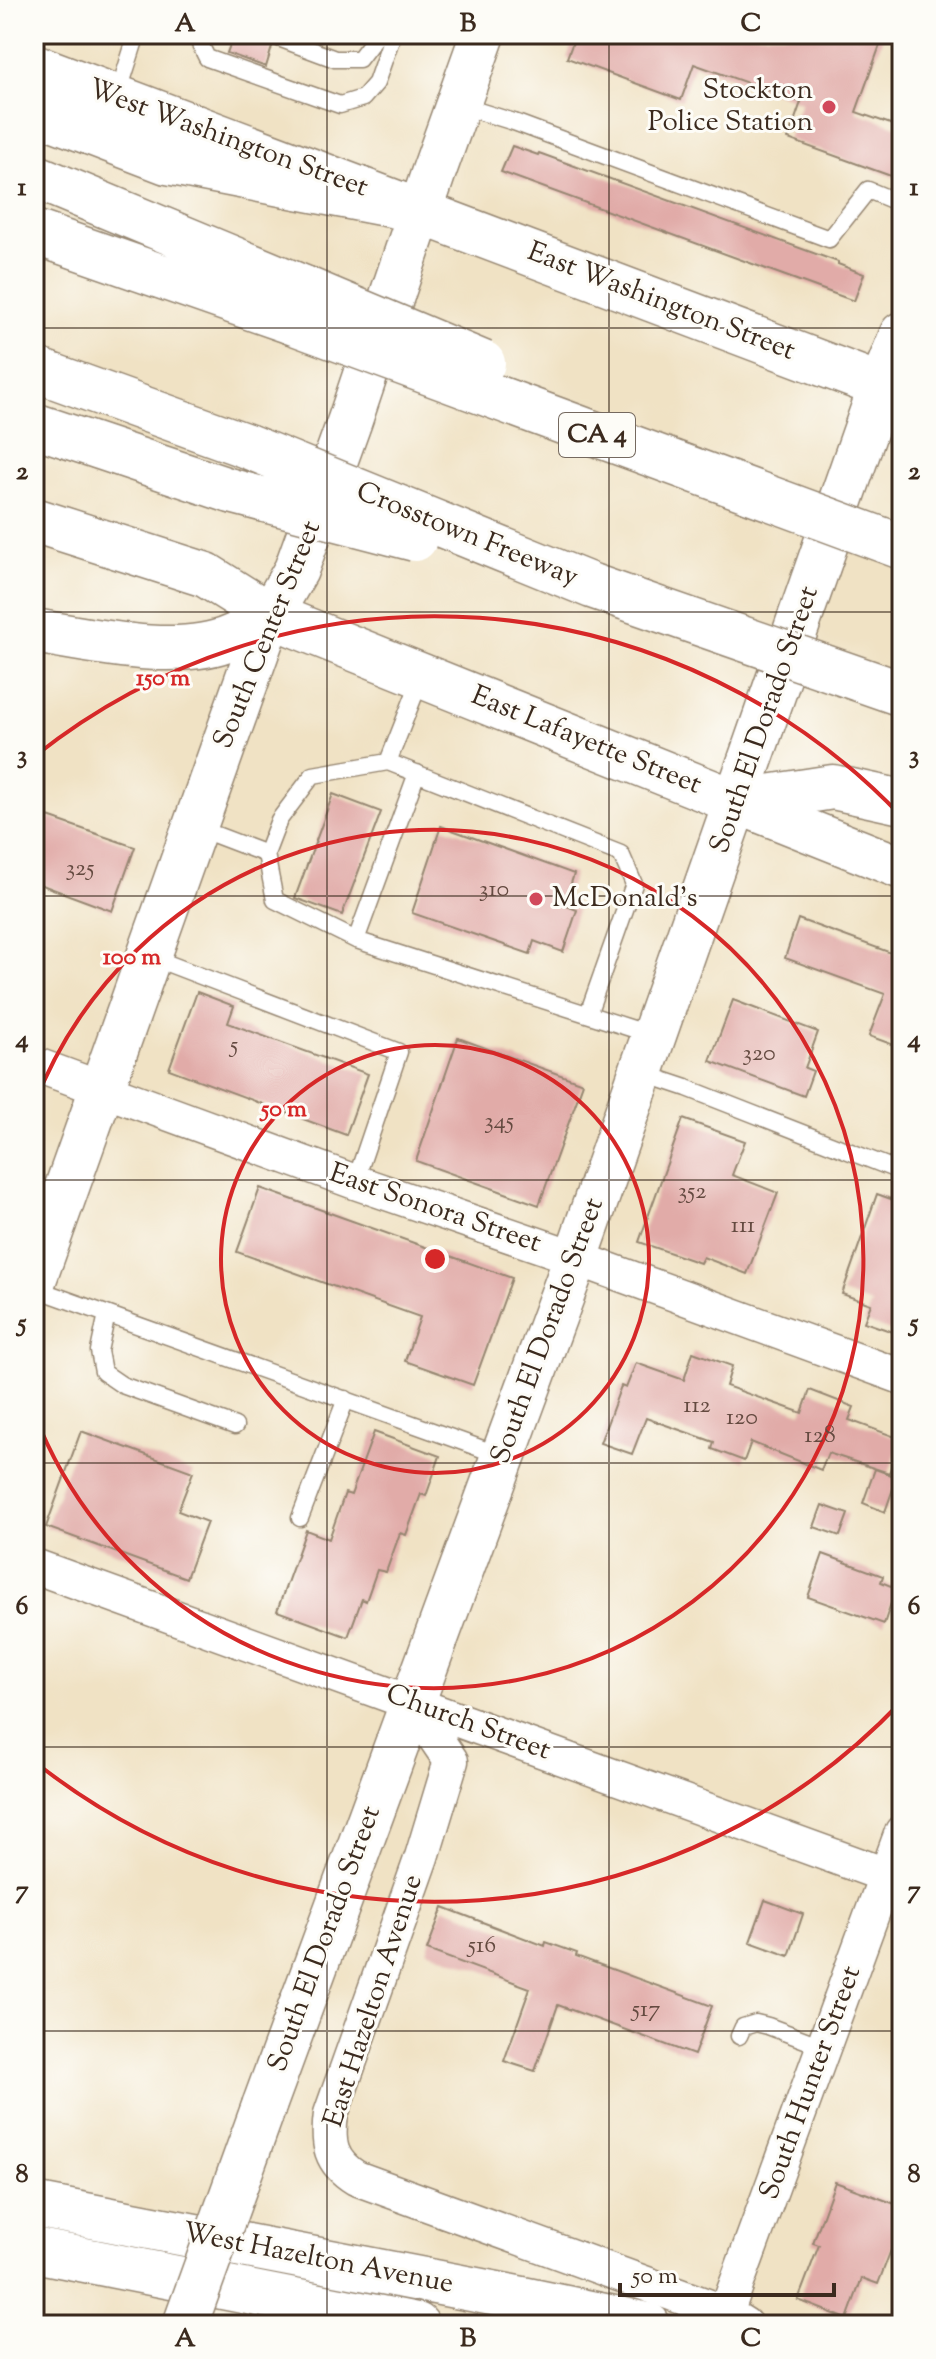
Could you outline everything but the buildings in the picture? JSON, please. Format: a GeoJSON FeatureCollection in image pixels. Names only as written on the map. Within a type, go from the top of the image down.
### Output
{"type":"FeatureCollection","features":[{"type":"Feature","properties":{"kind":"main road","name":"South Center Street"},"geometry":{"type":"LineString","coordinates":[[34,1280],[270,615],[296,570],[483,34]]}},
{"type":"Feature","properties":{"kind":"main road","name":"West Washington Street"},"geometry":{"type":"LineString","coordinates":[[34,66],[422,211]]}},
{"type":"Feature","properties":{"kind":"main road"},"geometry":{"type":"LineString","coordinates":[[34,111],[167,162],[422,211]]}},
{"type":"Feature","properties":{"kind":"main road"},"geometry":{"type":"LineString","coordinates":[[34,176],[298,305]]}},
{"type":"Feature","properties":{"kind":"main road","name":"East Washington Street"},"geometry":{"type":"LineString","coordinates":[[422,211],[895,393]]}},
{"type":"Feature","properties":{"kind":"main road","name":"CA 4"},"geometry":{"type":"LineString","coordinates":[[34,232],[298,305],[902,539]]}},
{"type":"Feature","properties":{"kind":"main road","name":"CA 4"},"geometry":{"type":"LineString","coordinates":[[298,305],[902,547]]}},
{"type":"Feature","properties":{"kind":"main road","name":"South El Dorado Street"},"geometry":{"type":"LineString","coordinates":[[185,2325],[576,1258],[736,802],[895,393],[902,334]]}},
{"type":"Feature","properties":{"kind":"main road","name":"Crosstown Freeway"},"geometry":{"type":"LineString","coordinates":[[34,369],[247,446],[592,586],[902,694]]}},
{"type":"Feature","properties":{"kind":"main road"},"geometry":{"type":"LineString","coordinates":[[34,425],[231,491],[592,586]]}},
{"type":"Feature","properties":{"kind":"main road","name":"East Lafayette Street"},"geometry":{"type":"LineString","coordinates":[[34,520],[206,575],[270,615],[736,802]]}},
{"type":"Feature","properties":{"kind":"main road"},"geometry":{"type":"LineString","coordinates":[[34,631],[156,649],[194,647],[231,638],[270,615]]}},
{"type":"Feature","properties":{"kind":"main road"},"geometry":{"type":"LineString","coordinates":[[736,802],[833,787],[902,802]]}},
{"type":"Feature","properties":{"kind":"main road","name":"West Hazelton Avenue"},"geometry":{"type":"LineString","coordinates":[[34,2205],[648,2325]]}},
{"type":"Feature","properties":{"kind":"main road"},"geometry":{"type":"LineString","coordinates":[[34,2250],[417,2325]]}},
{"type":"Feature","properties":{"kind":"street","name":"East Lafayette Street"},"geometry":{"type":"LineString","coordinates":[[736,802],[902,868]]}},
{"type":"Feature","properties":{"kind":"street","name":"East Sonora Street"},"geometry":{"type":"LineString","coordinates":[[34,1064],[902,1377]]}},
{"type":"Feature","properties":{"kind":"street","name":"Church Street"},"geometry":{"type":"LineString","coordinates":[[34,1566],[894,1878]]}},
{"type":"Feature","properties":{"kind":"street","name":"East Hazelton Avenue"},"geometry":{"type":"LineString","coordinates":[[411,1702],[451,1761],[422,1857],[331,2114],[328,2135],[337,2161],[341,2168],[356,2178],[727,2321]]}},
{"type":"Feature","properties":{"kind":"street","name":"South Hunter Street"},"geometry":{"type":"LineString","coordinates":[[727,2321],[824,2047],[894,1878],[902,1832]]}},
{"type":"Feature","properties":{"kind":"lane"},"geometry":{"type":"LineString","coordinates":[[116,97],[137,34]]}},
{"type":"Feature","properties":{"kind":"lane"},"geometry":{"type":"LineString","coordinates":[[195,34],[207,58],[340,105],[363,98],[376,83],[393,34]]}},
{"type":"Feature","properties":{"kind":"lane"},"geometry":{"type":"LineString","coordinates":[[276,37],[335,59],[359,59],[378,34]]}},
{"type":"Feature","properties":{"kind":"lane"},"geometry":{"type":"LineString","coordinates":[[458,104],[829,239],[868,190],[902,204]]}},
{"type":"Feature","properties":{"kind":"lane"},"geometry":{"type":"LineString","coordinates":[[388,762],[422,675]]}},
{"type":"Feature","properties":{"kind":"lane"},"geometry":{"type":"LineString","coordinates":[[588,1014],[634,884],[621,854],[388,762],[313,775],[279,820],[266,854],[275,900],[356,940],[588,1014],[648,1054],[687,1088],[902,1172]]}},
{"type":"Feature","properties":{"kind":"lane"},"geometry":{"type":"LineString","coordinates":[[356,940],[417,773]]}},
{"type":"Feature","properties":{"kind":"lane"},"geometry":{"type":"LineString","coordinates":[[195,827],[266,854]]}},
{"type":"Feature","properties":{"kind":"lane"},"geometry":{"type":"LineString","coordinates":[[149,957],[399,1052],[355,1182]]}},
{"type":"Feature","properties":{"kind":"lane"},"geometry":{"type":"LineString","coordinates":[[34,1288],[502,1456]]}},
{"type":"Feature","properties":{"kind":"lane"},"geometry":{"type":"LineString","coordinates":[[107,1314],[99,1351],[103,1372],[122,1385],[235,1426]]}},
{"type":"Feature","properties":{"kind":"lane"},"geometry":{"type":"LineString","coordinates":[[300,1518],[346,1399]]}},
{"type":"Feature","properties":{"kind":"lane"},"geometry":{"type":"LineString","coordinates":[[739,2036],[743,2027],[756,2023],[824,2047]]}},
{"type":"Feature","properties":{"kind":"place","name":"Stockton Police Station"},"geometry":{"type":"Point","coordinates":[829,107]}},
{"type":"Feature","properties":{"kind":"place","name":"McDonald's"},"geometry":{"type":"Point","coordinates":[536,899]}}]}
